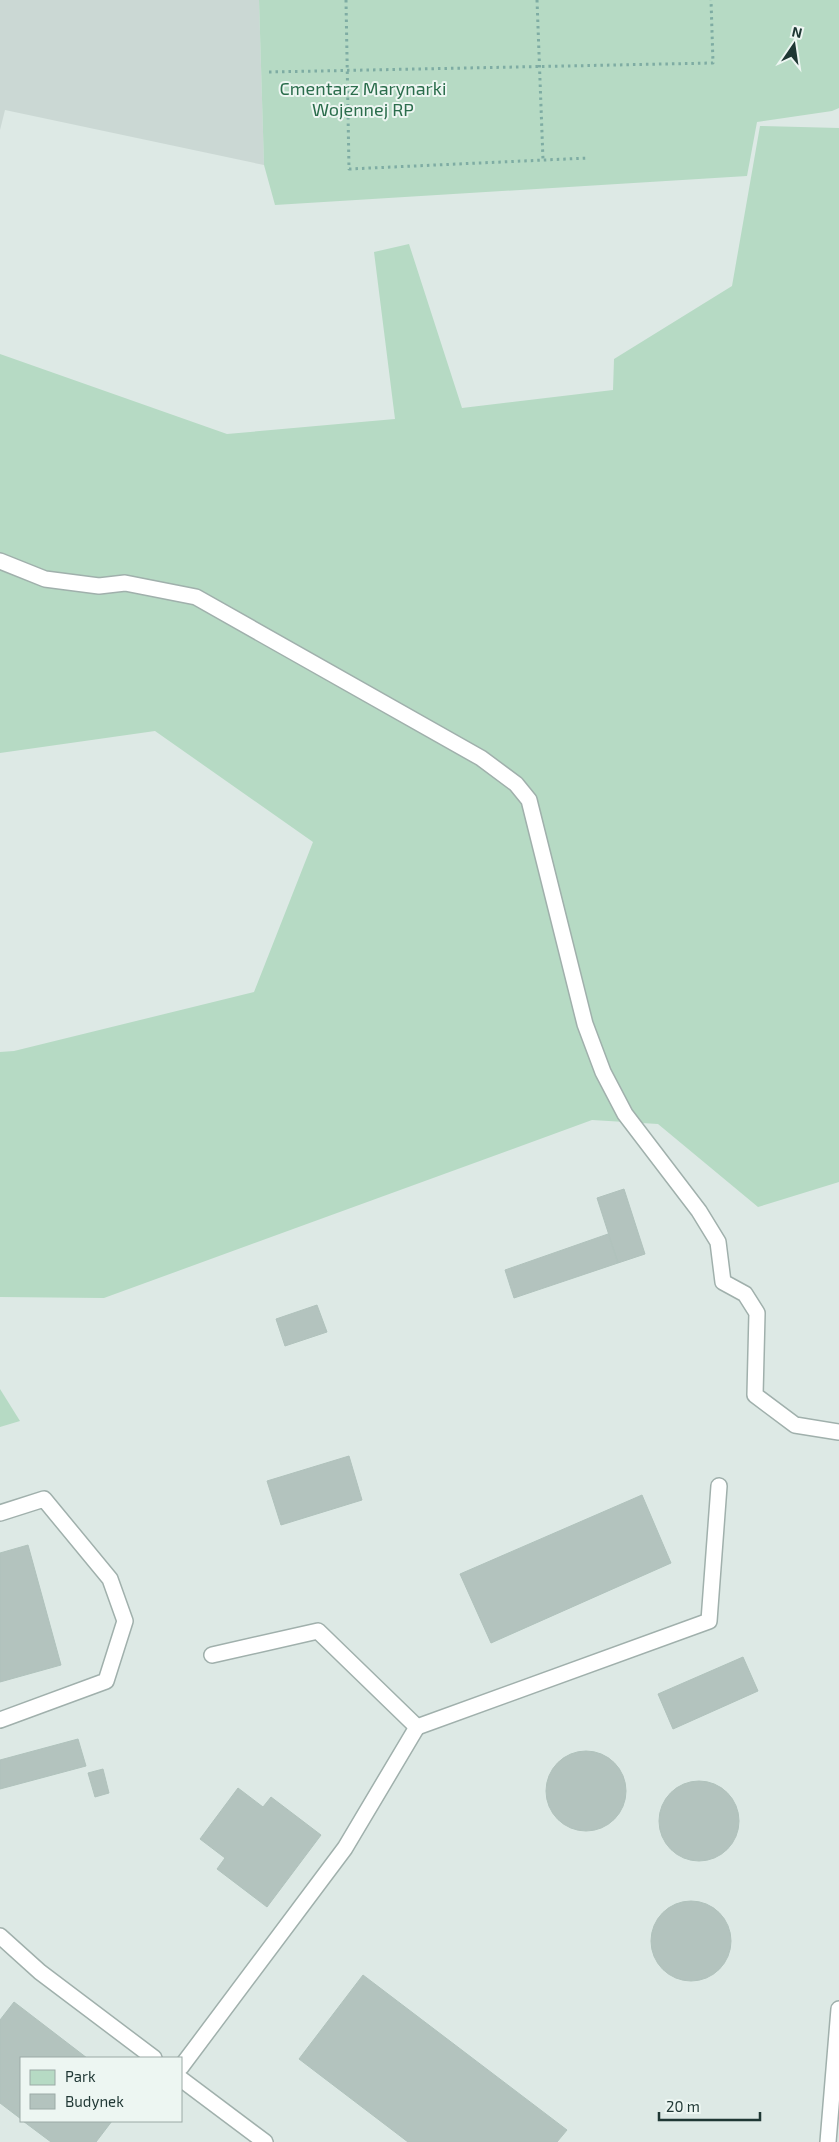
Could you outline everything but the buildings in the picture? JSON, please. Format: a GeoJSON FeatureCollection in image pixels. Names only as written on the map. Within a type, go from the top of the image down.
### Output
{"type":"FeatureCollection","features":[{"type":"Feature","properties":{"kind":"lane"},"geometry":{"type":"LineString","coordinates":[[0,561],[45,579],[99,586],[125,583],[196,597],[481,758],[516,784],[529,800],[585,1024],[603,1072],[625,1114],[699,1211],[718,1242],[723,1282],[745,1294],[757,1313],[755,1395],[795,1425],[839,1432]]}},
{"type":"Feature","properties":{"kind":"lane"},"geometry":{"type":"LineString","coordinates":[[182,2066],[345,1848],[417,1728],[709,1621],[719,1486]]}},
{"type":"Feature","properties":{"kind":"lane"},"geometry":{"type":"LineString","coordinates":[[0,1512],[44,1499],[110,1579],[125,1621],[106,1681],[0,1720]]}},
{"type":"Feature","properties":{"kind":"lane"},"geometry":{"type":"LineString","coordinates":[[212,1655],[318,1631],[417,1728]]}},
{"type":"Feature","properties":{"kind":"lane"},"geometry":{"type":"LineString","coordinates":[[0,1936],[40,1972],[153,2057]]}},
{"type":"Feature","properties":{"kind":"lane"},"geometry":{"type":"LineString","coordinates":[[828,2142],[839,2009]]}},
{"type":"Feature","properties":{"kind":"lane"},"geometry":{"type":"LineString","coordinates":[[182,2080],[265,2142]]}},
{"type":"Feature","properties":{"kind":"path"},"geometry":{"type":"LineString","coordinates":[[346,0],[349,169],[588,158]]}},
{"type":"Feature","properties":{"kind":"path"},"geometry":{"type":"LineString","coordinates":[[537,0],[543,160]]}},
{"type":"Feature","properties":{"kind":"path"},"geometry":{"type":"LineString","coordinates":[[269,72],[346,72],[713,63],[711,0]]}},
{"type":"Feature","properties":{"kind":"shaded area"},"geometry":{"type":"Polygon","coordinates":[[[0,0],[259,0],[264,165],[5,110],[0,130],[0,0]]]}},
{"type":"Feature","properties":{"kind":"green space","name":"Cmentarz Marynarki Wojennej RP"},"geometry":{"type":"Polygon","coordinates":[[[259,0],[839,0],[839,108],[832,111],[757,122],[747,176],[275,205],[264,165],[259,0]]]}},
{"type":"Feature","properties":{"kind":"green space"},"geometry":{"type":"Polygon","coordinates":[[[760,126],[839,128],[839,1182],[758,1207],[658,1124],[592,1120],[104,1298],[0,1297],[0,1052],[14,1051],[254,992],[313,842],[155,731],[0,753],[0,354],[227,434],[395,419],[374,252],[409,244],[462,408],[613,390],[614,359],[732,286],[760,126]]]}},
{"type":"Feature","properties":{"kind":"green space"},"geometry":{"type":"Polygon","coordinates":[[[0,1389],[20,1421],[0,1427],[0,1389]]]}}]}
